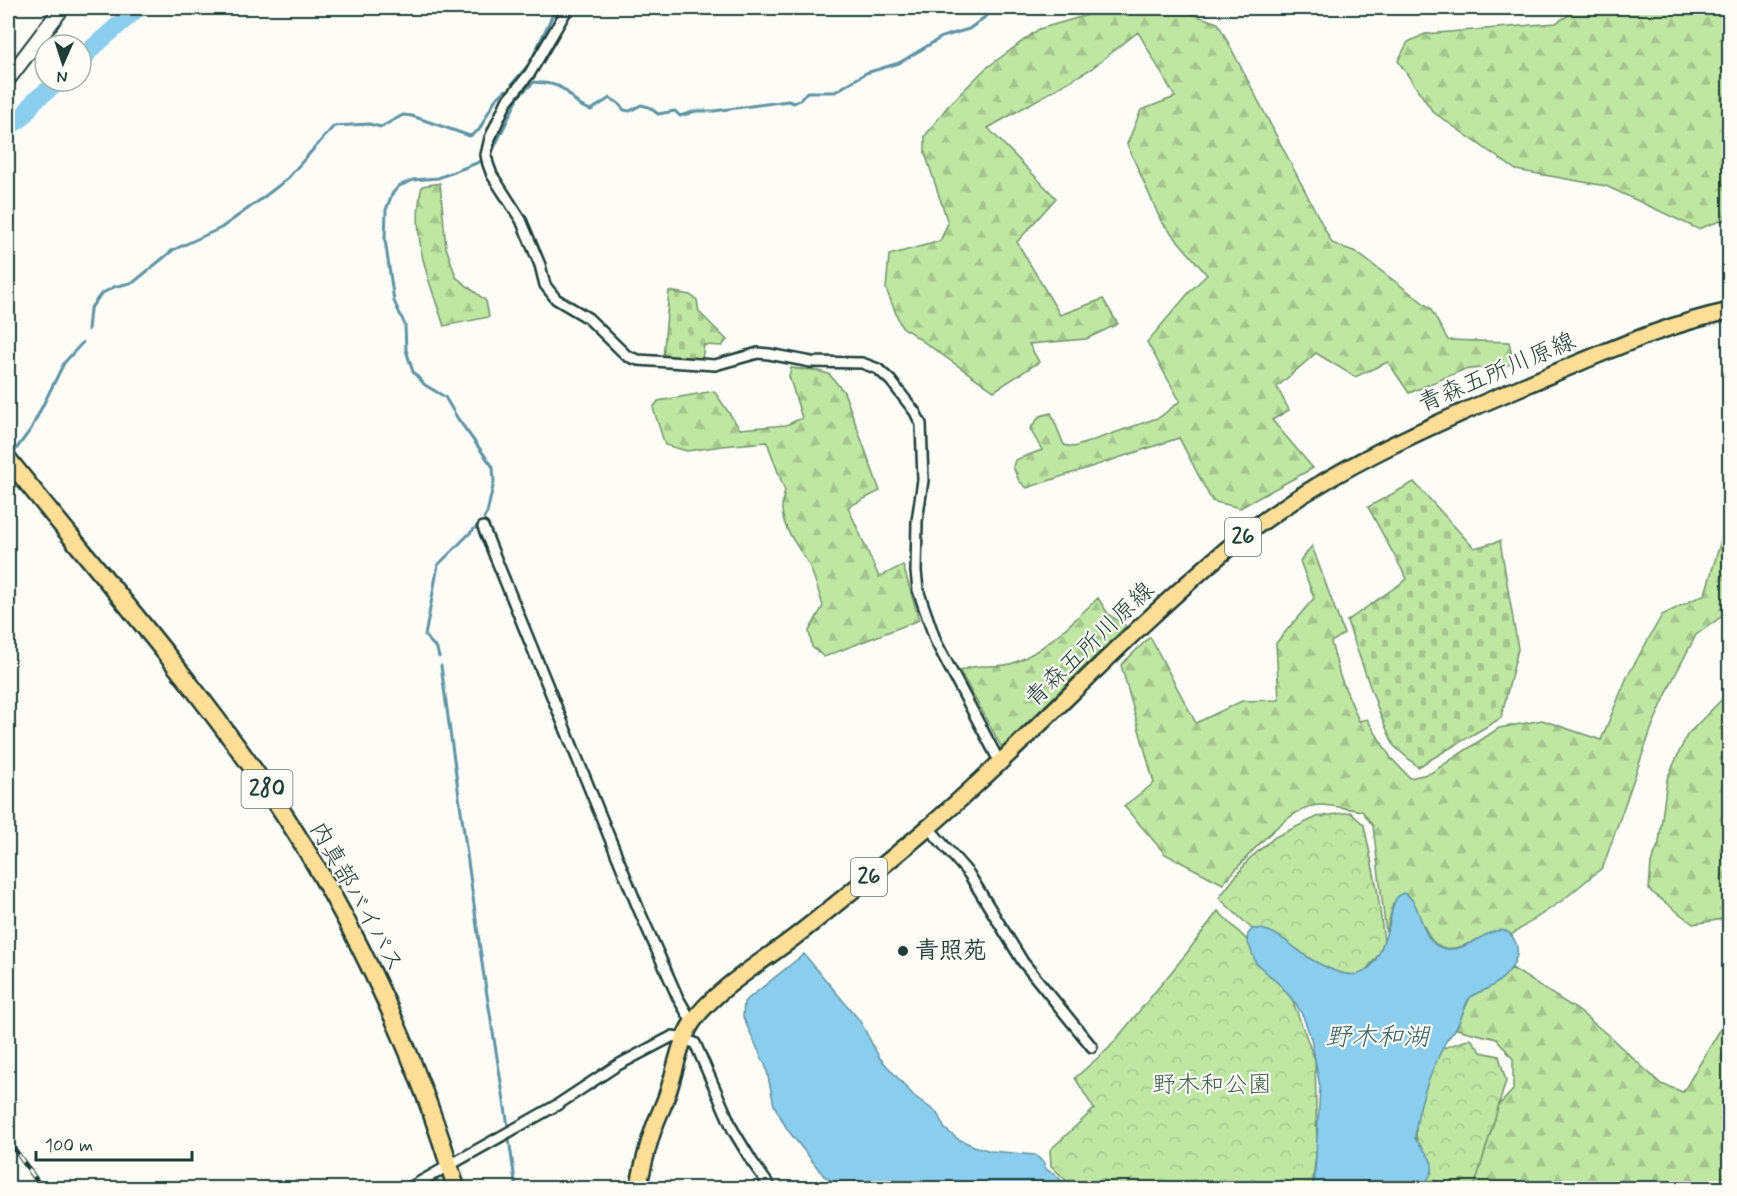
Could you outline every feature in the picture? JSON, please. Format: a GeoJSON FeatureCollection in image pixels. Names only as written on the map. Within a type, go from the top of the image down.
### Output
{"type":"FeatureCollection","features":[{"type":"Feature","properties":{"kind":"highway","name":"内真部バイパス"},"geometry":{"type":"LineString","coordinates":[[8,459],[214,715],[257,774],[298,838],[326,884],[365,958],[411,1059],[456,1188]]}},
{"type":"Feature","properties":{"kind":"main road"},"geometry":{"type":"LineString","coordinates":[[8,79],[62,8]]}},
{"type":"Feature","properties":{"kind":"main road","name":"青森五所川原線"},"geometry":{"type":"LineString","coordinates":[[638,1188],[649,1143],[667,1097],[684,1038],[692,1022],[703,1009],[844,898],[928,827],[1173,596],[1228,548],[1295,500],[1352,465],[1426,427],[1653,332],[1700,317],[1730,311]]}},
{"type":"Feature","properties":{"kind":"street"},"geometry":{"type":"LineString","coordinates":[[568,8],[530,73],[507,101],[490,138],[486,155],[492,175],[521,220],[540,265],[545,285],[556,299],[588,318],[627,356],[638,360],[715,364],[758,353],[811,362],[862,363],[878,369],[891,381],[915,412],[921,424],[923,480],[917,521],[918,590],[936,642],[999,761]]}},
{"type":"Feature","properties":{"kind":"street"},"geometry":{"type":"LineString","coordinates":[[483,527],[639,910],[678,998],[692,1022]]}},
{"type":"Feature","properties":{"kind":"street"},"geometry":{"type":"LineString","coordinates":[[928,827],[969,874],[1023,962],[1092,1047]]}},
{"type":"Feature","properties":{"kind":"street"},"geometry":{"type":"LineString","coordinates":[[409,1188],[557,1105],[616,1066],[674,1036],[695,1043],[733,1130],[771,1188]]}},
{"type":"Feature","properties":{"kind":"green space"},"geometry":{"type":"Polygon","coordinates":[[[1112,8],[1174,8],[1218,23],[1332,243],[1356,252],[1430,308],[1448,340],[1509,342],[1514,364],[1463,370],[1409,393],[1388,362],[1355,377],[1316,353],[1277,387],[1289,410],[1272,420],[1313,468],[1240,508],[1212,501],[1179,438],[1027,488],[1019,481],[1013,467],[1015,460],[1042,450],[1030,429],[1040,416],[1051,413],[1064,445],[1074,447],[1160,417],[1180,401],[1147,342],[1192,289],[1207,275],[1161,221],[1127,144],[1141,110],[1175,97],[1138,32],[1091,69],[988,128],[1056,198],[1017,242],[1060,315],[1103,299],[1118,324],[1086,339],[1029,344],[1039,362],[994,391],[901,326],[886,289],[889,255],[940,241],[948,223],[925,153],[925,136],[947,107],[985,69],[1039,29],[1112,8]]]}},
{"type":"Feature","properties":{"kind":"green space"},"geometry":{"type":"Polygon","coordinates":[[[1580,8],[1729,8],[1729,218],[1698,229],[1606,186],[1516,170],[1433,112],[1398,61],[1408,42],[1425,34],[1556,23],[1580,8]]]}},
{"type":"Feature","properties":{"kind":"green space"},"geometry":{"type":"Polygon","coordinates":[[[440,183],[446,247],[456,277],[486,301],[489,317],[444,326],[422,257],[418,223],[422,186],[440,183]]]}},
{"type":"Feature","properties":{"kind":"green space"},"geometry":{"type":"Polygon","coordinates":[[[669,291],[690,295],[697,300],[699,312],[727,340],[722,346],[704,345],[702,361],[663,358],[669,291]]]}},
{"type":"Feature","properties":{"kind":"green space"},"geometry":{"type":"Polygon","coordinates":[[[791,368],[829,374],[844,392],[880,491],[848,507],[879,577],[903,565],[919,620],[824,657],[812,647],[809,631],[823,606],[809,565],[792,539],[784,521],[782,502],[785,491],[767,442],[687,451],[665,445],[653,408],[658,401],[714,391],[740,429],[786,425],[802,418],[789,376],[791,368]]]}},
{"type":"Feature","properties":{"kind":"green space"},"geometry":{"type":"Polygon","coordinates":[[[1414,482],[1474,548],[1500,541],[1518,649],[1501,718],[1418,767],[1394,746],[1378,709],[1347,621],[1407,579],[1368,507],[1414,482]]]}},
{"type":"Feature","properties":{"kind":"green space"},"geometry":{"type":"Polygon","coordinates":[[[1729,520],[1729,611],[1696,635],[1672,681],[1652,727],[1603,867],[1563,900],[1511,935],[1504,932],[1496,933],[1462,946],[1445,948],[1431,939],[1418,918],[1393,905],[1386,933],[1373,826],[1362,811],[1335,806],[1307,807],[1294,814],[1267,836],[1223,884],[1165,854],[1124,806],[1154,783],[1121,665],[1150,637],[1196,723],[1242,701],[1279,700],[1276,643],[1314,598],[1300,561],[1312,546],[1344,634],[1331,642],[1340,676],[1359,721],[1367,719],[1391,758],[1410,778],[1431,773],[1499,728],[1542,720],[1601,740],[1627,677],[1662,615],[1705,594],[1729,520]]]}},
{"type":"Feature","properties":{"kind":"green space"},"geometry":{"type":"Polygon","coordinates":[[[1098,598],[1108,614],[1126,626],[1002,748],[960,671],[974,667],[1002,666],[1028,656],[1060,633],[1098,598]]]}},
{"type":"Feature","properties":{"kind":"green space"},"geometry":{"type":"Polygon","coordinates":[[[1729,692],[1729,918],[1693,924],[1649,890],[1651,863],[1659,843],[1667,779],[1687,735],[1729,692]]]}},
{"type":"Feature","properties":{"kind":"green space"},"geometry":{"type":"Polygon","coordinates":[[[1350,812],[1364,825],[1377,888],[1384,941],[1380,953],[1363,974],[1345,986],[1305,955],[1252,929],[1219,898],[1249,859],[1275,837],[1317,817],[1350,812]]]}},
{"type":"Feature","properties":{"kind":"green space","name":"野木和公園"},"geometry":{"type":"Polygon","coordinates":[[[1218,911],[1247,940],[1292,999],[1315,1060],[1317,1146],[1312,1188],[1074,1188],[1051,1166],[1050,1150],[1094,1109],[1075,1078],[1109,1048],[1218,911]]]}},
{"type":"Feature","properties":{"kind":"green space"},"geometry":{"type":"Polygon","coordinates":[[[1512,968],[1579,1011],[1661,1084],[1683,1092],[1729,1015],[1730,1188],[1424,1188],[1421,1149],[1415,1138],[1418,1111],[1483,1122],[1513,1090],[1513,1059],[1497,1039],[1456,1029],[1470,997],[1502,978],[1512,968]]]}},
{"type":"Feature","properties":{"kind":"green space"},"geometry":{"type":"Polygon","coordinates":[[[1471,1039],[1481,1052],[1499,1056],[1506,1081],[1474,1188],[1423,1188],[1416,1122],[1423,1090],[1440,1049],[1471,1039]]]}},
{"type":"Feature","properties":{"kind":"water","name":"野木和湖"},"geometry":{"type":"Polygon","coordinates":[[[1403,893],[1413,902],[1426,933],[1436,945],[1445,949],[1455,949],[1490,933],[1506,931],[1516,943],[1516,958],[1508,973],[1500,981],[1474,994],[1469,999],[1430,1077],[1419,1113],[1415,1138],[1430,1158],[1432,1167],[1424,1188],[1314,1188],[1320,1087],[1311,1038],[1296,1004],[1282,987],[1256,963],[1247,940],[1248,934],[1252,929],[1270,931],[1308,958],[1328,968],[1348,974],[1357,974],[1372,965],[1378,956],[1389,926],[1394,903],[1403,893]]]}},
{"type":"Feature","properties":{"kind":"water"},"geometry":{"type":"Polygon","coordinates":[[[804,954],[860,1021],[879,1057],[914,1096],[937,1113],[945,1129],[958,1139],[991,1151],[1035,1155],[1043,1162],[1047,1170],[1055,1174],[1069,1188],[845,1188],[824,1176],[787,1129],[774,1105],[766,1067],[743,1017],[744,1002],[804,954]]]}},
{"type":"Feature","properties":{"kind":"waterway"},"geometry":{"type":"LineString","coordinates":[[93,47],[138,8]]}},
{"type":"Feature","properties":{"kind":"waterway"},"geometry":{"type":"LineString","coordinates":[[512,84],[530,63],[556,8]]}},
{"type":"Feature","properties":{"kind":"waterway"},"geometry":{"type":"LineString","coordinates":[[491,154],[519,96],[534,82],[560,87],[578,104],[591,110],[610,98],[624,110],[630,111],[641,105],[649,107],[658,114],[675,111],[680,116],[696,111],[714,111],[788,101],[794,103],[807,92],[835,92],[866,73],[899,63],[942,37],[969,29],[997,8]]}},
{"type":"Feature","properties":{"kind":"waterway"},"geometry":{"type":"LineString","coordinates":[[88,330],[90,309],[101,294],[114,287],[134,282],[173,250],[221,228],[260,200],[286,180],[334,126],[369,124],[381,127],[403,115],[470,136],[479,130],[495,100],[506,90]]}},
{"type":"Feature","properties":{"kind":"waterway"},"geometry":{"type":"LineString","coordinates":[[8,127],[22,118],[35,100],[44,93]]}},
{"type":"Feature","properties":{"kind":"waterway"},"geometry":{"type":"LineString","coordinates":[[482,161],[438,178],[413,180],[399,186],[392,194],[386,210],[385,240],[394,301],[405,325],[406,350],[413,372],[425,385],[445,397],[493,467],[494,482],[484,518]]}},
{"type":"Feature","properties":{"kind":"waterway"},"geometry":{"type":"LineString","coordinates":[[14,452],[31,429],[64,363],[83,342]]}},
{"type":"Feature","properties":{"kind":"waterway"},"geometry":{"type":"LineString","coordinates":[[439,657],[437,649],[425,636],[438,565],[477,526]]}},
{"type":"Feature","properties":{"kind":"waterway"},"geometry":{"type":"LineString","coordinates":[[441,666],[483,970],[508,1126]]}},
{"type":"Feature","properties":{"kind":"waterway"},"geometry":{"type":"LineString","coordinates":[[509,1139],[516,1188]]}},
{"type":"Feature","properties":{"kind":"railway"},"geometry":{"type":"LineString","coordinates":[[8,1140],[42,1188]]}},
{"type":"Feature","properties":{"kind":"place","name":"青照苑"},"geometry":{"type":"Point","coordinates":[903,951]}}]}
